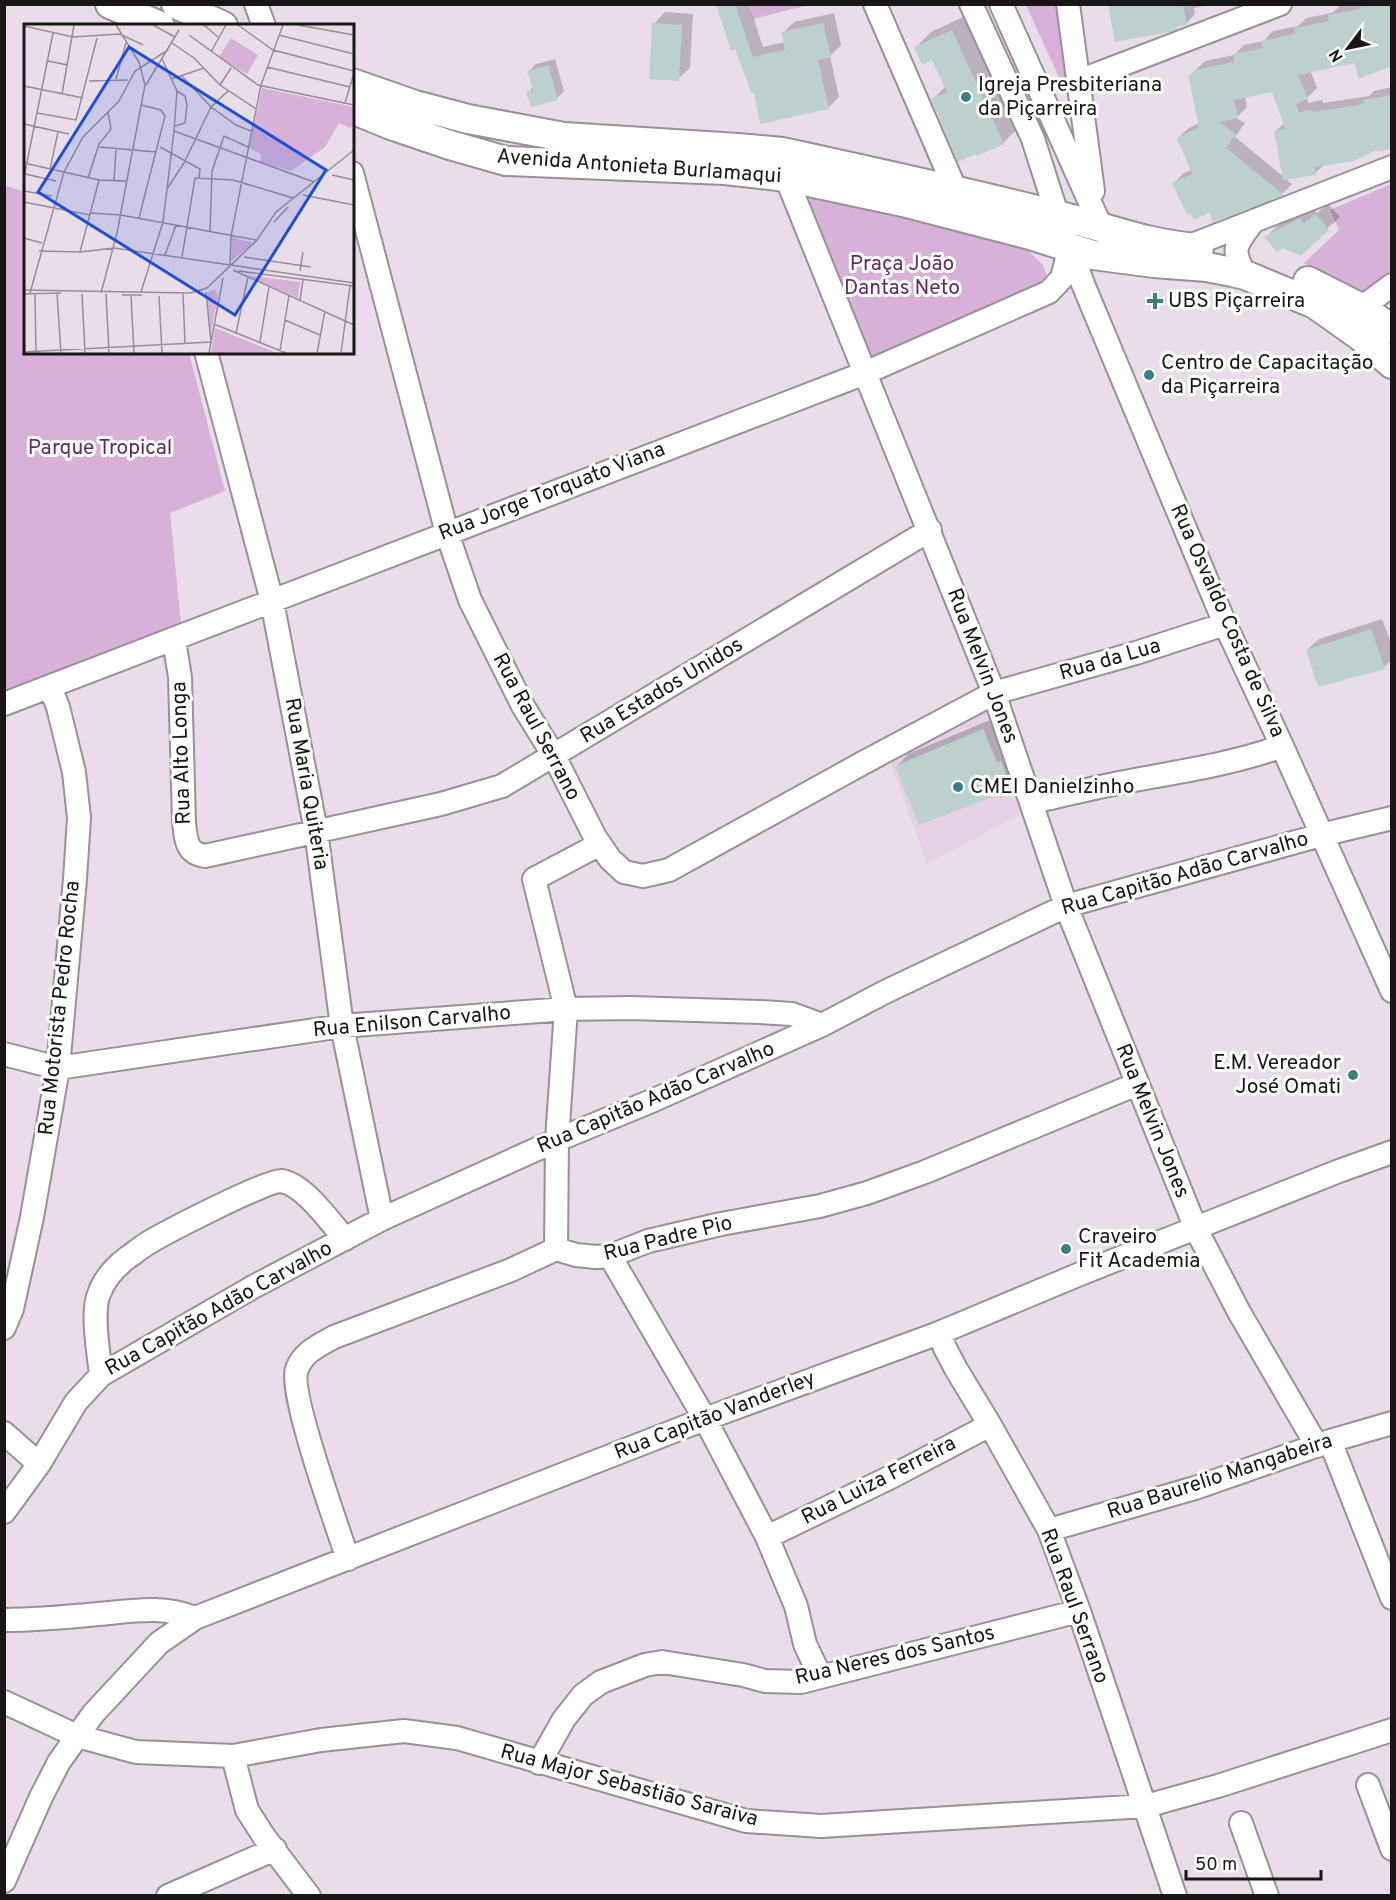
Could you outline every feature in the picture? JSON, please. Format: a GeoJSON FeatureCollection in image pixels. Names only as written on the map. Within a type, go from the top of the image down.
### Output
{"type":"FeatureCollection","features":[{"type":"Feature","properties":{"kind":"main road"},"geometry":{"type":"LineString","coordinates":[[163,24],[171,4]]}},
{"type":"Feature","properties":{"kind":"main road"},"geometry":{"type":"LineString","coordinates":[[176,4],[219,24]]}},
{"type":"Feature","properties":{"kind":"main road"},"geometry":{"type":"LineString","coordinates":[[125,12],[157,24]]}},
{"type":"Feature","properties":{"kind":"main road","name":"Avenida Antonieta Burlamaqui"},"geometry":{"type":"LineString","coordinates":[[354,84],[415,105],[468,119],[564,137],[594,152]]}},
{"type":"Feature","properties":{"kind":"main road","name":"Avenida Antonieta Burlamaqui"},"geometry":{"type":"LineString","coordinates":[[354,110],[450,145],[506,161],[594,152],[644,154],[782,152],[1057,214],[1099,220],[1145,240],[1209,248],[1240,264]]}},
{"type":"Feature","properties":{"kind":"main road","name":"Avenida Antonieta Burlamaqui"},"geometry":{"type":"LineString","coordinates":[[644,154],[725,170],[786,177],[903,202],[1093,255],[1207,267],[1240,264]]}},
{"type":"Feature","properties":{"kind":"main road"},"geometry":{"type":"LineString","coordinates":[[1240,264],[1269,264],[1298,276],[1361,308],[1392,329]]}},
{"type":"Feature","properties":{"kind":"main road"},"geometry":{"type":"LineString","coordinates":[[1240,264],[1315,304],[1360,336],[1392,364]]}},
{"type":"Feature","properties":{"kind":"street"},"geometry":{"type":"LineString","coordinates":[[256,4],[263,24]]}},
{"type":"Feature","properties":{"kind":"street"},"geometry":{"type":"LineString","coordinates":[[875,4],[956,190]]}},
{"type":"Feature","properties":{"kind":"street","name":"Rua Osvaldo Costa de Silva"},"geometry":{"type":"LineString","coordinates":[[971,4],[1033,139],[1064,236],[1083,284],[1225,624],[1392,991]]}},
{"type":"Feature","properties":{"kind":"street"},"geometry":{"type":"LineString","coordinates":[[1001,4],[1099,220]]}},
{"type":"Feature","properties":{"kind":"street"},"geometry":{"type":"LineString","coordinates":[[1068,4],[1099,220]]}},
{"type":"Feature","properties":{"kind":"street"},"geometry":{"type":"LineString","coordinates":[[1079,81],[1280,4]]}},
{"type":"Feature","properties":{"kind":"street"},"geometry":{"type":"LineString","coordinates":[[1187,247],[1392,167]]}},
{"type":"Feature","properties":{"kind":"street","name":"Rua Melvin Jones"},"geometry":{"type":"LineString","coordinates":[[786,177],[994,693],[1066,906],[1196,1229],[1239,1312],[1324,1444],[1392,1598]]}},
{"type":"Feature","properties":{"kind":"street","name":"Rua Raul Serrano"},"geometry":{"type":"LineString","coordinates":[[354,181],[447,533],[470,600],[523,706],[554,756],[600,844],[610,859],[624,872],[643,876],[669,870],[994,693]]}},
{"type":"Feature","properties":{"kind":"street"},"geometry":{"type":"LineString","coordinates":[[1240,264],[1236,247],[1252,223]]}},
{"type":"Feature","properties":{"kind":"street","name":"Rua Jorge Torquato Viana"},"geometry":{"type":"LineString","coordinates":[[4,704],[865,372],[1049,292],[1062,278],[1070,247]]}},
{"type":"Feature","properties":{"kind":"street"},"geometry":{"type":"LineString","coordinates":[[1361,308],[1392,285]]}},
{"type":"Feature","properties":{"kind":"street","name":"Rua Maria Quiteria"},"geometry":{"type":"LineString","coordinates":[[207,354],[272,601],[316,831],[342,1026],[381,1219]]}},
{"type":"Feature","properties":{"kind":"street","name":"Rua Estados Unidos"},"geometry":{"type":"LineString","coordinates":[[205,856],[441,804],[502,786],[930,530]]}},
{"type":"Feature","properties":{"kind":"street","name":"Rua da Lua"},"geometry":{"type":"LineString","coordinates":[[994,693],[1136,654],[1225,624]]}},
{"type":"Feature","properties":{"kind":"street","name":"Rua Alto Longa"},"geometry":{"type":"LineString","coordinates":[[174,640],[180,677],[186,838],[193,852],[205,856]]}},
{"type":"Feature","properties":{"kind":"street","name":"Rua Motorista Pedro Rocha"},"geometry":{"type":"LineString","coordinates":[[4,1329],[12,1309],[32,1217],[58,1068],[79,818],[74,772],[58,707],[50,687]]}},
{"type":"Feature","properties":{"kind":"street"},"geometry":{"type":"LineString","coordinates":[[1032,802],[1250,758],[1282,746]]}},
{"type":"Feature","properties":{"kind":"street","name":"Rua Capitão Adão Carvalho"},"geometry":{"type":"LineString","coordinates":[[4,1512],[39,1464],[76,1402],[101,1376],[253,1287],[381,1219],[822,1025],[885,992],[1066,906],[1321,835],[1392,818]]}},
{"type":"Feature","properties":{"kind":"street"},"geometry":{"type":"LineString","coordinates":[[348,1559],[299,1402],[296,1371],[304,1356],[334,1337],[511,1270],[556,1248],[557,1140],[566,1009],[534,879],[600,844]]}},
{"type":"Feature","properties":{"kind":"street","name":"Rua Enilson Carvalho"},"geometry":{"type":"LineString","coordinates":[[4,1054],[58,1068],[342,1026],[566,1009],[630,1008],[771,1012],[792,1014],[822,1025]]}},
{"type":"Feature","properties":{"kind":"street","name":"Rua Padre Pio"},"geometry":{"type":"LineString","coordinates":[[556,1248],[576,1255],[610,1256],[648,1240],[820,1206],[925,1172],[1137,1084]]}},
{"type":"Feature","properties":{"kind":"street","name":"Rua Capitão Vanderley"},"geometry":{"type":"LineString","coordinates":[[4,1881],[41,1797],[59,1762],[77,1736],[93,1714],[159,1643],[195,1618],[705,1419],[939,1333],[1080,1274],[1392,1152]]}},
{"type":"Feature","properties":{"kind":"street"},"geometry":{"type":"LineString","coordinates":[[101,1376],[97,1332],[98,1295],[108,1275],[146,1244],[237,1197],[280,1181],[293,1186],[312,1201],[345,1239]]}},
{"type":"Feature","properties":{"kind":"street"},"geometry":{"type":"LineString","coordinates":[[610,1256],[705,1419],[767,1537],[796,1606],[805,1644],[820,1676]]}},
{"type":"Feature","properties":{"kind":"street","name":"Rua Raul Serrano"},"geometry":{"type":"LineString","coordinates":[[939,1333],[956,1369],[1049,1530],[1079,1611],[1175,1896]]}},
{"type":"Feature","properties":{"kind":"street","name":"Rua Baurelio Mangabeira"},"geometry":{"type":"LineString","coordinates":[[1049,1530],[1195,1488],[1392,1423]]}},
{"type":"Feature","properties":{"kind":"street","name":"Rua Luiza Ferreira"},"geometry":{"type":"LineString","coordinates":[[767,1537],[893,1476],[990,1425]]}},
{"type":"Feature","properties":{"kind":"street"},"geometry":{"type":"LineString","coordinates":[[4,1433],[39,1464]]}},
{"type":"Feature","properties":{"kind":"street"},"geometry":{"type":"LineString","coordinates":[[4,1620],[59,1618],[154,1609],[179,1612],[195,1618]]}},
{"type":"Feature","properties":{"kind":"street","name":"Rua Neres dos Santos"},"geometry":{"type":"LineString","coordinates":[[539,1763],[564,1719],[583,1695],[601,1683],[645,1665],[662,1662],[743,1675],[765,1681],[801,1682],[1079,1611]]}},
{"type":"Feature","properties":{"kind":"street","name":"Rua Major Sebastião Saraiva"},"geometry":{"type":"LineString","coordinates":[[4,1701],[77,1736],[136,1752],[233,1756],[321,1740],[404,1731],[457,1738],[746,1821],[820,1826],[1146,1806],[1218,1786],[1392,1730]]}},
{"type":"Feature","properties":{"kind":"street"},"geometry":{"type":"LineString","coordinates":[[233,1756],[247,1810],[260,1832],[309,1896]]}},
{"type":"Feature","properties":{"kind":"street"},"geometry":{"type":"LineString","coordinates":[[1368,1785],[1392,1849]]}},
{"type":"Feature","properties":{"kind":"street"},"geometry":{"type":"LineString","coordinates":[[1241,1823],[1267,1896]]}},
{"type":"Feature","properties":{"kind":"street"},"geometry":{"type":"LineString","coordinates":[[168,1896],[275,1849]]}},
{"type":"Feature","properties":{"kind":"shaded area","name":"CMEI Danielzinho"},"geometry":{"type":"Polygon","coordinates":[[[989,706],[1024,812],[927,864],[891,763],[989,706]]]}},
{"type":"Feature","properties":{"kind":"green space"},"geometry":{"type":"Polygon","coordinates":[[[750,4],[809,4],[809,5],[753,19],[750,4]]]}},
{"type":"Feature","properties":{"kind":"green space"},"geometry":{"type":"Polygon","coordinates":[[[1026,5],[1061,5],[1077,117],[1026,5]]]}},
{"type":"Feature","properties":{"kind":"green space"},"geometry":{"type":"Polygon","coordinates":[[[1391,184],[1391,271],[1362,291],[1304,263],[1339,230],[1330,210],[1391,184]]]}},
{"type":"Feature","properties":{"kind":"green space","name":"Parque Tropical"},"geometry":{"type":"Polygon","coordinates":[[[4,185],[24,192],[24,354],[189,354],[225,491],[170,513],[181,624],[5,690],[4,185]]]}},
{"type":"Feature","properties":{"kind":"green space","name":"Praça João Dantas Neto"},"geometry":{"type":"Polygon","coordinates":[[[814,189],[1017,240],[1043,265],[1047,278],[1043,284],[869,359],[807,205],[814,189]]]}},
{"type":"Feature","properties":{"kind":"building"},"geometry":{"type":"Polygon","coordinates":[[[716,4],[735,4],[753,57],[785,50],[781,32],[823,23],[831,57],[818,60],[829,109],[760,124],[754,93],[752,94],[735,49],[731,51],[716,4]]]}},
{"type":"Feature","properties":{"kind":"building"},"geometry":{"type":"Polygon","coordinates":[[[1108,4],[1183,4],[1187,25],[1176,27],[1177,29],[1170,32],[1115,42],[1108,4]]]}},
{"type":"Feature","properties":{"kind":"building"},"geometry":{"type":"Polygon","coordinates":[[[1360,4],[1392,4],[1392,66],[1358,79],[1355,63],[1298,75],[1308,99],[1296,104],[1299,112],[1312,110],[1313,112],[1364,104],[1363,100],[1392,95],[1392,149],[1377,152],[1376,150],[1354,161],[1315,167],[1316,175],[1283,180],[1274,131],[1285,129],[1272,92],[1234,100],[1238,118],[1219,122],[1236,134],[1226,148],[1284,195],[1213,222],[1209,213],[1194,220],[1190,213],[1187,215],[1172,183],[1192,174],[1177,138],[1199,127],[1188,75],[1194,73],[1194,70],[1234,62],[1233,54],[1263,48],[1261,41],[1295,34],[1294,28],[1329,21],[1328,15],[1361,9],[1360,4]]]}},
{"type":"Feature","properties":{"kind":"building"},"geometry":{"type":"Polygon","coordinates":[[[652,23],[682,25],[679,81],[649,79],[652,23]]]}},
{"type":"Feature","properties":{"kind":"building","name":"Igreja Presbiteriana da Piçarreira"},"geometry":{"type":"Polygon","coordinates":[[[952,30],[1004,144],[958,162],[931,99],[947,92],[932,60],[922,65],[914,47],[952,30]]]}},
{"type":"Feature","properties":{"kind":"building"},"geometry":{"type":"Polygon","coordinates":[[[548,65],[558,100],[531,107],[526,92],[533,90],[527,71],[548,65]]]}},
{"type":"Feature","properties":{"kind":"building"},"geometry":{"type":"Polygon","coordinates":[[[1316,214],[1329,230],[1301,256],[1282,248],[1277,252],[1264,237],[1300,218],[1304,223],[1316,214]]]}},
{"type":"Feature","properties":{"kind":"building"},"geometry":{"type":"Polygon","coordinates":[[[1371,629],[1385,669],[1318,687],[1306,650],[1371,629]]]}},
{"type":"Feature","properties":{"kind":"building"},"geometry":{"type":"Polygon","coordinates":[[[983,729],[997,762],[1001,761],[1012,789],[919,825],[895,766],[983,729]]]}},
{"type":"Feature","properties":{"kind":"place","name":"Igreja Presbiteriana da Piçarreira"},"geometry":{"type":"Point","coordinates":[966,97]}},
{"type":"Feature","properties":{"kind":"place","name":"UBS Piçarreira"},"geometry":{"type":"Point","coordinates":[1155,301]}},
{"type":"Feature","properties":{"kind":"place","name":"Centro de Capacitação da Piçarreira"},"geometry":{"type":"Point","coordinates":[1149,375]}},
{"type":"Feature","properties":{"kind":"place","name":"CMEI Danielzinho"},"geometry":{"type":"Point","coordinates":[958,787]}},
{"type":"Feature","properties":{"kind":"place","name":"E.M. Vereador José Omati"},"geometry":{"type":"Point","coordinates":[1353,1075]}},
{"type":"Feature","properties":{"kind":"place","name":"Craveiro Fit Academia"},"geometry":{"type":"Point","coordinates":[1066,1249]}}]}
